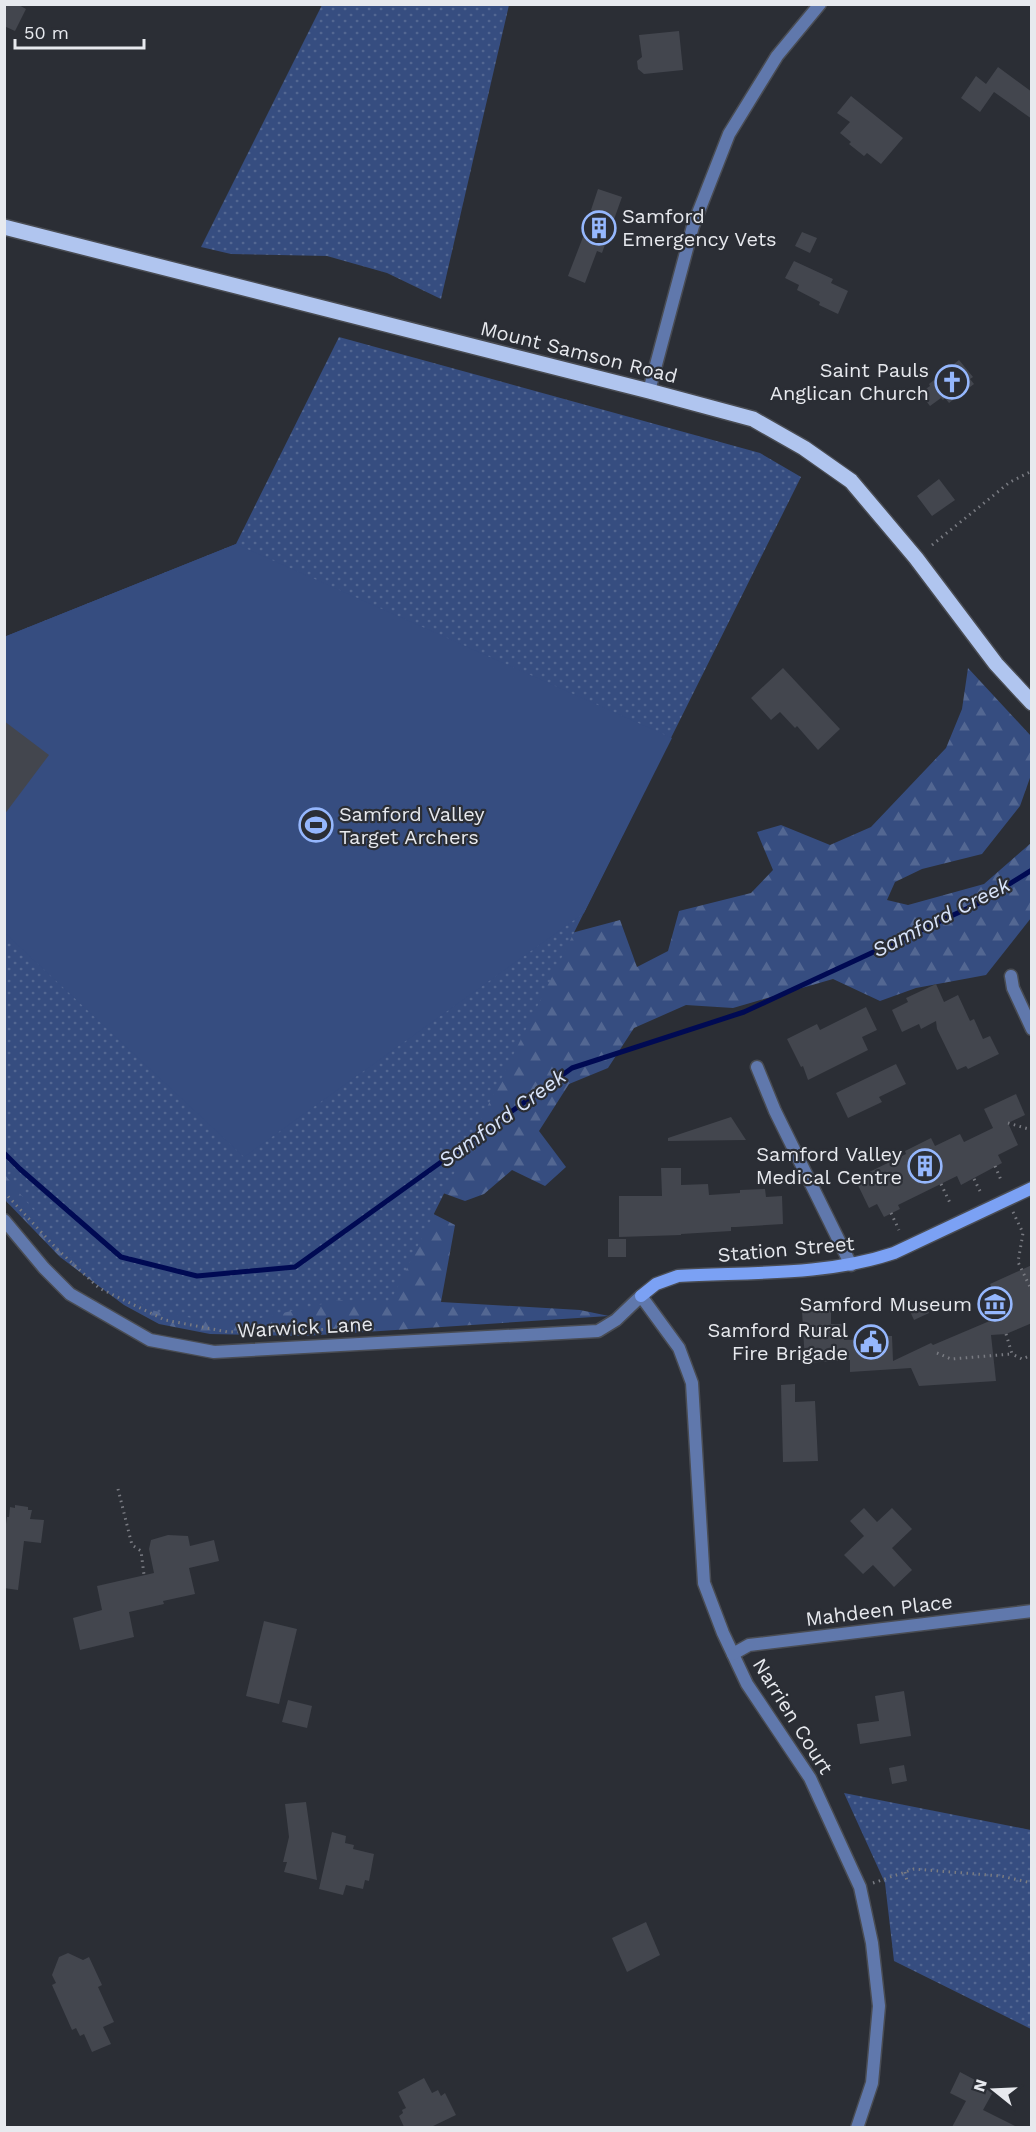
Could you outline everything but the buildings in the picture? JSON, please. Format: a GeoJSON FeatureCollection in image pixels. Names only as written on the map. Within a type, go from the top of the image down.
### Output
{"type":"FeatureCollection","features":[{"type":"Feature","properties":{"kind":"main road","name":"Mount Samson Road"},"geometry":{"type":"LineString","coordinates":[[4,227],[753,419],[804,448],[851,481],[916,558],[996,664],[1032,703]]}},
{"type":"Feature","properties":{"kind":"street"},"geometry":{"type":"LineString","coordinates":[[649,391],[693,226],[729,134],[777,56],[820,4]]}},
{"type":"Feature","properties":{"kind":"street"},"geometry":{"type":"LineString","coordinates":[[1011,976],[1013,987],[1032,1029]]}},
{"type":"Feature","properties":{"kind":"street"},"geometry":{"type":"LineString","coordinates":[[757,1066],[775,1111],[851,1265]]}},
{"type":"Feature","properties":{"kind":"street","name":"Station Street"},"geometry":{"type":"LineString","coordinates":[[641,1296],[656,1284],[678,1276],[821,1269],[851,1265],[894,1253],[1032,1188]]}},
{"type":"Feature","properties":{"kind":"street","name":"Warwick Lane"},"geometry":{"type":"LineString","coordinates":[[4,1220],[44,1268],[70,1294],[150,1340],[214,1352],[598,1331],[616,1320],[641,1296]]}},
{"type":"Feature","properties":{"kind":"street","name":"Narrien Court"},"geometry":{"type":"LineString","coordinates":[[641,1296],[679,1348],[692,1383],[704,1583],[747,1684],[810,1778],[860,1887],[872,1943],[879,2006],[872,2083],[857,2127]]}},
{"type":"Feature","properties":{"kind":"street","name":"Mahdeen Place"},"geometry":{"type":"LineString","coordinates":[[733,1653],[750,1645],[1032,1611]]}},
{"type":"Feature","properties":{"kind":"path"},"geometry":{"type":"LineString","coordinates":[[932,545],[1010,482],[1032,471]]}},
{"type":"Feature","properties":{"kind":"path"},"geometry":{"type":"LineString","coordinates":[[1008,1123],[1032,1130]]}},
{"type":"Feature","properties":{"kind":"path"},"geometry":{"type":"LineString","coordinates":[[995,1166],[1001,1180]]}},
{"type":"Feature","properties":{"kind":"path"},"geometry":{"type":"LineString","coordinates":[[974,1179],[980,1191]]}},
{"type":"Feature","properties":{"kind":"path"},"geometry":{"type":"LineString","coordinates":[[941,1184],[951,1205]]}},
{"type":"Feature","properties":{"kind":"path"},"geometry":{"type":"LineString","coordinates":[[4,1192],[56,1248],[99,1288],[165,1320],[228,1332],[345,1329]]}},
{"type":"Feature","properties":{"kind":"path"},"geometry":{"type":"LineString","coordinates":[[1007,1200],[1023,1233],[1018,1262],[1032,1291]]}},
{"type":"Feature","properties":{"kind":"path"},"geometry":{"type":"LineString","coordinates":[[891,1213],[898,1230]]}},
{"type":"Feature","properties":{"kind":"path"},"geometry":{"type":"LineString","coordinates":[[1006,1334],[1012,1354]]}},
{"type":"Feature","properties":{"kind":"path"},"geometry":{"type":"LineString","coordinates":[[937,1353],[951,1359],[1012,1354],[1022,1359],[1032,1355]]}},
{"type":"Feature","properties":{"kind":"path"},"geometry":{"type":"LineString","coordinates":[[118,1489],[132,1545],[141,1551],[144,1575]]}},
{"type":"Feature","properties":{"kind":"path"},"geometry":{"type":"LineString","coordinates":[[860,1887],[914,1869],[1001,1876],[1032,1883]]}},
{"type":"Feature","properties":{"kind":"path"},"geometry":{"type":"LineString","coordinates":[[905,1872],[907,1881]]}},
{"type":"Feature","properties":{"kind":"green space"},"geometry":{"type":"Polygon","coordinates":[[[322,5],[509,5],[441,299],[387,273],[327,256],[231,254],[201,247],[322,5]]]}},
{"type":"Feature","properties":{"kind":"green space"},"geometry":{"type":"Polygon","coordinates":[[[339,337],[760,453],[801,477],[390,1302],[340,1300],[243,1322],[197,1319],[155,1311],[108,1287],[72,1258],[5,1175],[4,637],[236,544],[339,337]]]}},
{"type":"Feature","properties":{"kind":"green space","name":"Samford Valley Target Archers"},"geometry":{"type":"Polygon","coordinates":[[[236,544],[672,738],[584,913],[244,1157],[5,933],[4,637],[236,544]]]}},
{"type":"Feature","properties":{"kind":"green space"},"geometry":{"type":"Polygon","coordinates":[[[968,668],[1031,736],[1031,775],[1020,806],[982,854],[922,869],[895,882],[887,900],[908,905],[984,884],[1031,843],[1031,918],[986,975],[916,988],[880,1001],[833,979],[733,1008],[686,1005],[634,1028],[608,1068],[569,1084],[539,1131],[566,1167],[545,1186],[512,1170],[484,1194],[465,1201],[429,1188],[418,1206],[455,1225],[441,1302],[580,1310],[609,1316],[304,1336],[210,1334],[159,1324],[124,1305],[60,1257],[5,1200],[4,942],[564,935],[620,920],[637,967],[668,951],[679,911],[751,893],[773,870],[757,832],[781,825],[830,845],[871,827],[946,748],[962,709],[968,668]]]}},
{"type":"Feature","properties":{"kind":"green space"},"geometry":{"type":"Polygon","coordinates":[[[844,1793],[1031,1830],[1031,2029],[894,1961],[885,1883],[844,1793]]]}},
{"type":"Feature","properties":{"kind":"waterway","name":"Samford Creek"},"geometry":{"type":"LineString","coordinates":[[4,1153],[121,1257],[197,1276],[295,1267],[572,1068],[744,1012],[977,904],[1032,870]]}},
{"type":"Feature","properties":{"kind":"place","name":"Samford Emergency Vets"},"geometry":{"type":"Point","coordinates":[599,228]}},
{"type":"Feature","properties":{"kind":"place","name":"Saint Pauls Anglican Church"},"geometry":{"type":"Point","coordinates":[952,382]}},
{"type":"Feature","properties":{"kind":"place","name":"Samford Valley Target Archers"},"geometry":{"type":"Point","coordinates":[316,825]}},
{"type":"Feature","properties":{"kind":"place","name":"Samford Valley Medical Centre"},"geometry":{"type":"Point","coordinates":[925,1166]}},
{"type":"Feature","properties":{"kind":"place","name":"Samford Museum"},"geometry":{"type":"Point","coordinates":[995,1304]}},
{"type":"Feature","properties":{"kind":"place","name":"Samford Rural Fire Brigade"},"geometry":{"type":"Point","coordinates":[871,1342]}}]}
